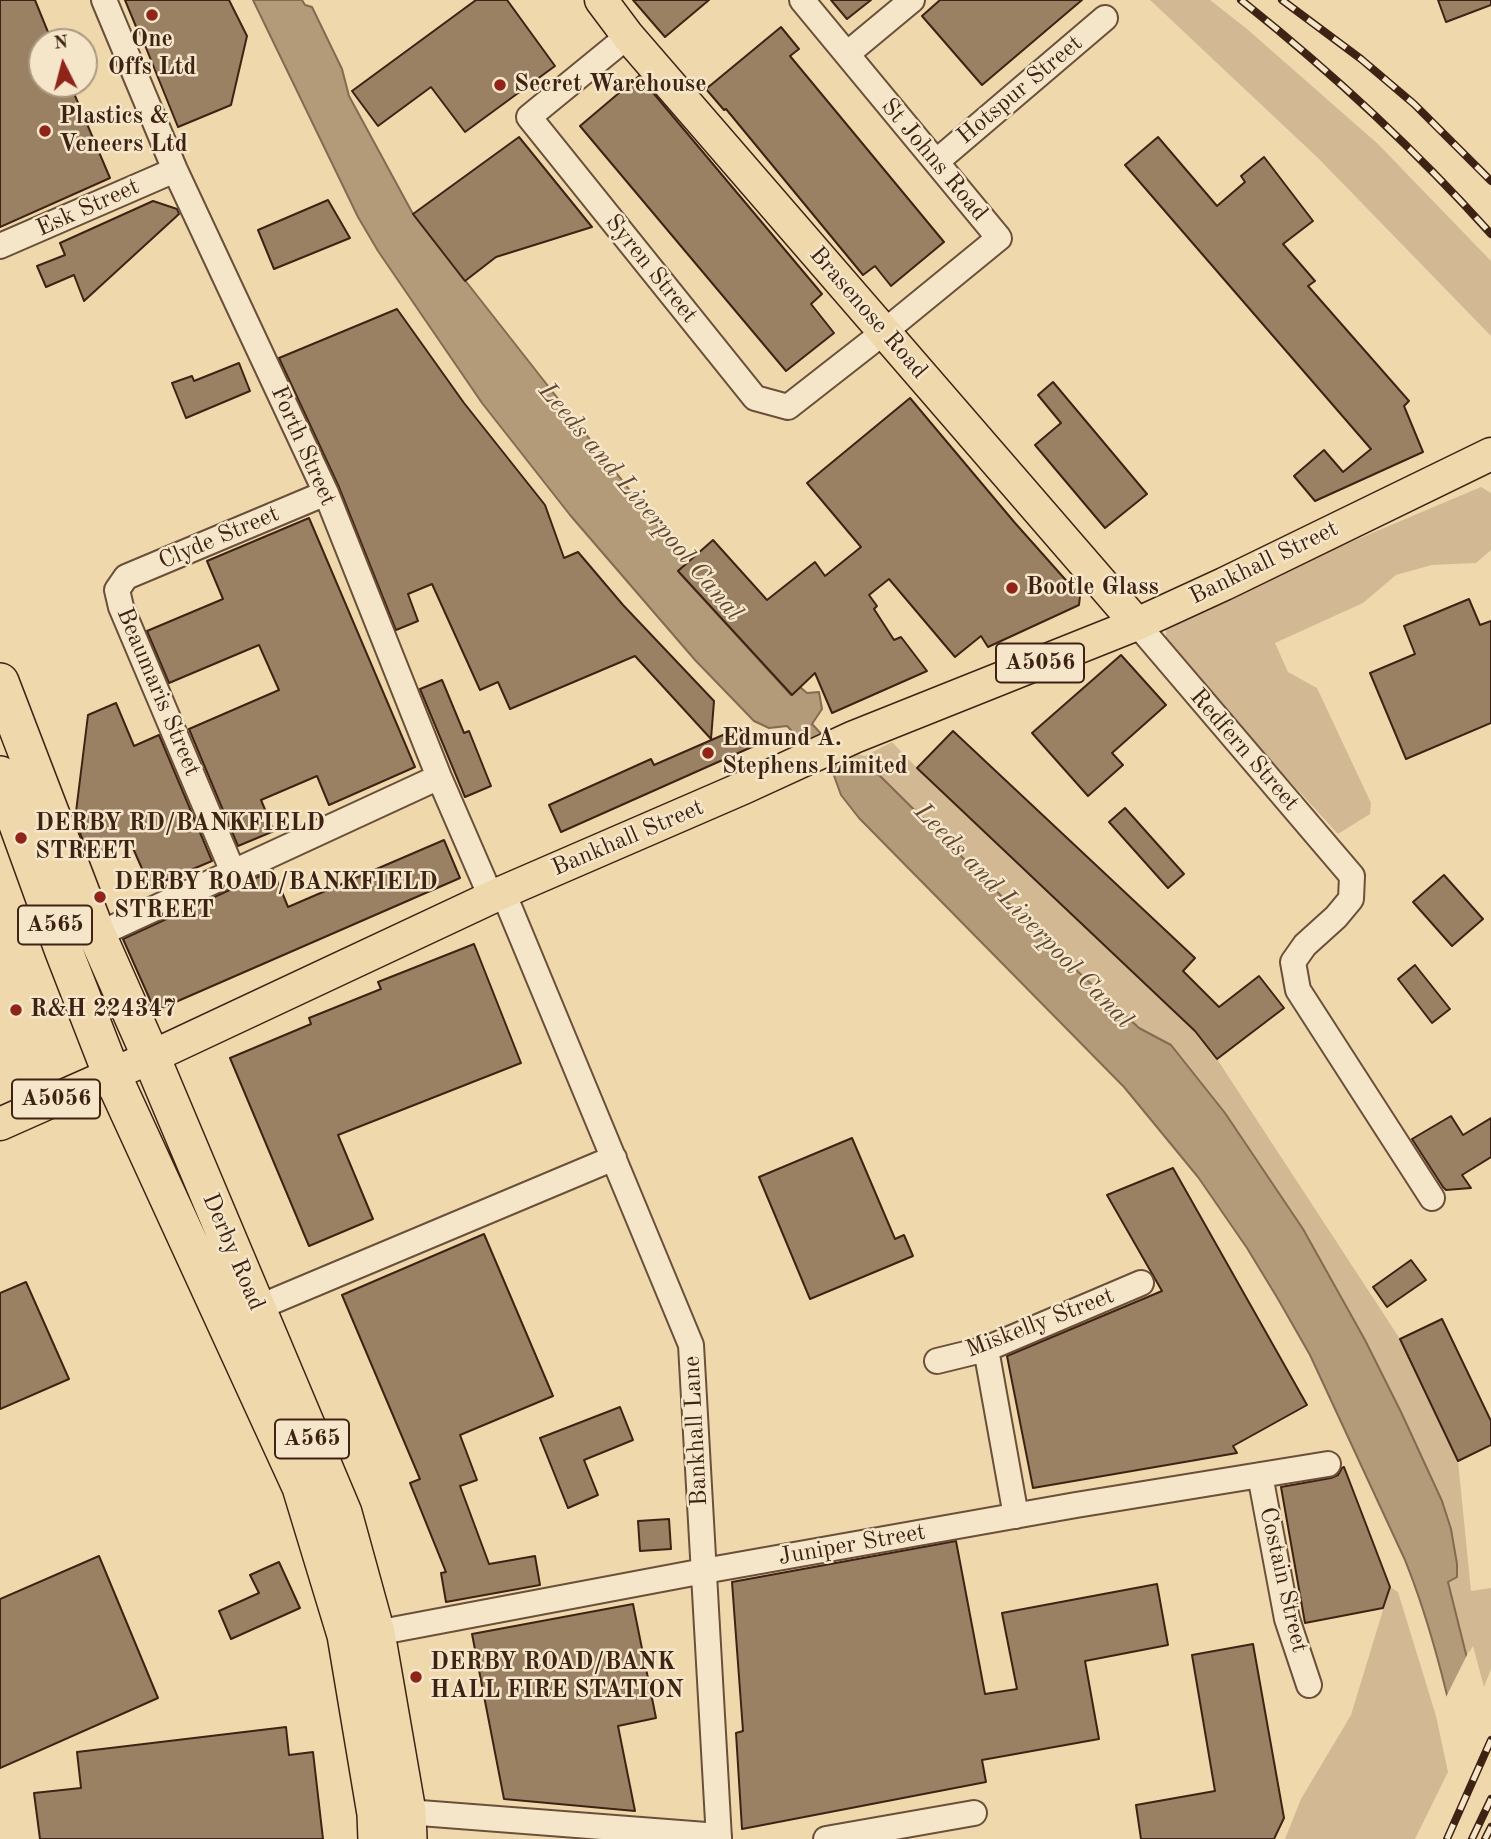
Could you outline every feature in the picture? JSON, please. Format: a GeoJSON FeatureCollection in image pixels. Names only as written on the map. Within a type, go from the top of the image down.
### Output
{"type":"FeatureCollection","features":[{"type":"Feature","properties":{"kind":"highway","name":"Derby Road"},"geometry":{"type":"LineString","coordinates":[[0,682],[97,935],[343,1513],[376,1633],[407,1826]]}},
{"type":"Feature","properties":{"kind":"highway","name":"Derby Road"},"geometry":{"type":"LineString","coordinates":[[0,775],[112,1075],[301,1487],[346,1635],[376,1814],[377,1839]]}},
{"type":"Feature","properties":{"kind":"highway"},"geometry":{"type":"LineString","coordinates":[[65,850],[70,894],[124,1037],[123,1056],[112,1075]]}},
{"type":"Feature","properties":{"kind":"highway"},"geometry":{"type":"LineString","coordinates":[[151,1057],[142,1072],[143,1087],[205,1234],[207,1282]]}},
{"type":"Feature","properties":{"kind":"main road","name":"Brasenose Road"},"geometry":{"type":"LineString","coordinates":[[601,0],[628,36],[1137,624]]}},
{"type":"Feature","properties":{"kind":"main road","name":"Bankhall Street"},"geometry":{"type":"LineString","coordinates":[[151,1057],[497,895],[854,737],[1137,624],[1491,454]]}},
{"type":"Feature","properties":{"kind":"main road","name":"A5056"},"geometry":{"type":"LineString","coordinates":[[0,1124],[151,1057]]}},
{"type":"Feature","properties":{"kind":"street","name":"Forth Street"},"geometry":{"type":"LineString","coordinates":[[104,0],[175,170],[326,493],[439,777],[497,895]]}},
{"type":"Feature","properties":{"kind":"street","name":"St Johns Road"},"geometry":{"type":"LineString","coordinates":[[802,0],[999,238],[884,332]]}},
{"type":"Feature","properties":{"kind":"street"},"geometry":{"type":"LineString","coordinates":[[846,54],[912,0]]}},
{"type":"Feature","properties":{"kind":"street","name":"Hotspur Street"},"geometry":{"type":"LineString","coordinates":[[936,162],[1105,18]]}},
{"type":"Feature","properties":{"kind":"street","name":"Syren Street"},"geometry":{"type":"LineString","coordinates":[[628,36],[529,117],[755,398],[788,407],[884,332]]}},
{"type":"Feature","properties":{"kind":"street","name":"Esk Street"},"geometry":{"type":"LineString","coordinates":[[0,246],[175,170]]}},
{"type":"Feature","properties":{"kind":"street","name":"Clyde Street"},"geometry":{"type":"LineString","coordinates":[[117,590],[126,577],[326,493]]}},
{"type":"Feature","properties":{"kind":"street","name":"Beaumaris Street"},"geometry":{"type":"LineString","coordinates":[[117,590],[121,607],[233,872]]}},
{"type":"Feature","properties":{"kind":"street","name":"Redfern Street"},"geometry":{"type":"LineString","coordinates":[[1137,624],[1352,876],[1352,899],[1336,918],[1305,945],[1293,962],[1298,990],[1432,1198]]}},
{"type":"Feature","properties":{"kind":"street"},"geometry":{"type":"LineString","coordinates":[[97,935],[439,777]]}},
{"type":"Feature","properties":{"kind":"street","name":"Bankhall Lane"},"geometry":{"type":"LineString","coordinates":[[497,895],[614,1158],[691,1345],[719,1838]]}},
{"type":"Feature","properties":{"kind":"street"},"geometry":{"type":"LineString","coordinates":[[257,1308],[614,1158]]}},
{"type":"Feature","properties":{"kind":"street","name":"Miskelly Street"},"geometry":{"type":"LineString","coordinates":[[937,1361],[986,1349],[1142,1283]]}},
{"type":"Feature","properties":{"kind":"street"},"geometry":{"type":"LineString","coordinates":[[986,1349],[1016,1516]]}},
{"type":"Feature","properties":{"kind":"street","name":"Juniper Street"},"geometry":{"type":"LineString","coordinates":[[376,1633],[704,1571],[1328,1464]]}},
{"type":"Feature","properties":{"kind":"street","name":"Costain Street"},"geometry":{"type":"LineString","coordinates":[[1260,1475],[1287,1619],[1309,1685]]}},
{"type":"Feature","properties":{"kind":"street"},"geometry":{"type":"LineString","coordinates":[[826,1839],[974,1813]]}},
{"type":"Feature","properties":{"kind":"street"},"geometry":{"type":"LineString","coordinates":[[407,1826],[719,1838]]}},
{"type":"Feature","properties":{"kind":"shaded area"},"geometry":{"type":"Polygon","coordinates":[[[253,0],[302,0],[305,5],[312,7],[342,69],[349,96],[413,214],[687,563],[678,571],[791,695],[800,687],[807,693],[819,692],[822,709],[812,724],[851,766],[870,766],[1074,968],[1139,1028],[1171,1045],[1225,1113],[1303,1229],[1365,1340],[1442,1501],[1451,1529],[1457,1564],[1457,1577],[1448,1582],[1491,1754],[1491,1839],[1480,1839],[1439,1663],[1405,1560],[1310,1355],[1247,1248],[1198,1177],[1124,1087],[859,818],[841,795],[833,773],[787,726],[769,728],[754,721],[695,660],[570,515],[482,403],[378,251],[358,217],[253,0]]]}},
{"type":"Feature","properties":{"kind":"shaded area"},"geometry":{"type":"Polygon","coordinates":[[[1150,0],[1210,0],[1378,144],[1491,261],[1491,336],[1319,159],[1150,0]]]}},
{"type":"Feature","properties":{"kind":"shaded area"},"geometry":{"type":"Polygon","coordinates":[[[1481,487],[1491,493],[1491,550],[1476,563],[1432,565],[1396,575],[1363,603],[1275,643],[1288,672],[1317,688],[1371,803],[1370,814],[1338,834],[1166,646],[1166,620],[1481,487]]]}},
{"type":"Feature","properties":{"kind":"shaded area"},"geometry":{"type":"Polygon","coordinates":[[[892,742],[1193,1028],[1217,1059],[1400,1339],[1458,1461],[1471,1591],[1491,1588],[1491,1669],[1484,1687],[1473,1646],[1467,1656],[1448,1582],[1457,1577],[1442,1501],[1365,1340],[1303,1229],[1225,1113],[1171,1045],[1139,1028],[1074,968],[870,766],[851,766],[843,758],[852,753],[865,756],[892,742]]]}},
{"type":"Feature","properties":{"kind":"shaded area"},"geometry":{"type":"Polygon","coordinates":[[[1390,1587],[1398,1592],[1436,1716],[1448,1772],[1415,1839],[1285,1839],[1301,1799],[1351,1715],[1390,1587]]]}},
{"type":"Feature","properties":{"kind":"pier"},"geometry":{"type":"Polygon","coordinates":[[[1469,1651],[1491,1739],[1491,1839],[1477,1839],[1444,1701],[1469,1651]]]}},
{"type":"Feature","properties":{"kind":"building","name":"Plastics & Veneers Ltd"},"geometry":{"type":"Polygon","coordinates":[[[0,0],[35,0],[46,28],[28,28],[28,98],[76,98],[110,178],[0,227],[0,0]]]}},
{"type":"Feature","properties":{"kind":"building"},"geometry":{"type":"Polygon","coordinates":[[[125,0],[229,0],[247,36],[231,105],[178,127],[125,0]]]}},
{"type":"Feature","properties":{"kind":"building"},"geometry":{"type":"Polygon","coordinates":[[[476,0],[507,0],[555,66],[465,132],[431,87],[378,126],[352,91],[476,0]]]}},
{"type":"Feature","properties":{"kind":"building"},"geometry":{"type":"Polygon","coordinates":[[[633,0],[709,0],[665,37],[633,0]]]}},
{"type":"Feature","properties":{"kind":"building"},"geometry":{"type":"Polygon","coordinates":[[[831,0],[871,0],[847,19],[831,0]]]}},
{"type":"Feature","properties":{"kind":"building"},"geometry":{"type":"Polygon","coordinates":[[[940,0],[1082,0],[982,85],[922,16],[940,0]]]}},
{"type":"Feature","properties":{"kind":"building"},"geometry":{"type":"Polygon","coordinates":[[[1438,0],[1491,0],[1491,5],[1446,22],[1438,0]]]}},
{"type":"Feature","properties":{"kind":"building"},"geometry":{"type":"Polygon","coordinates":[[[781,27],[799,49],[790,56],[944,242],[891,286],[875,266],[863,275],[726,109],[724,110],[706,89],[781,27]]]}},
{"type":"Feature","properties":{"kind":"building"},"geometry":{"type":"Polygon","coordinates":[[[639,76],[822,294],[811,304],[834,333],[786,371],[580,126],[639,76]]]}},
{"type":"Feature","properties":{"kind":"building"},"geometry":{"type":"Polygon","coordinates":[[[519,137],[592,227],[496,257],[465,281],[413,214],[519,137]]]}},
{"type":"Feature","properties":{"kind":"building"},"geometry":{"type":"Polygon","coordinates":[[[1158,137],[1217,206],[1245,182],[1241,176],[1264,157],[1313,221],[1283,244],[1315,281],[1308,286],[1409,401],[1404,406],[1423,452],[1315,501],[1294,476],[1324,450],[1343,472],[1371,449],[1125,165],[1158,137]]]}},
{"type":"Feature","properties":{"kind":"building"},"geometry":{"type":"Polygon","coordinates":[[[328,200],[350,238],[274,269],[258,230],[328,200]]]}},
{"type":"Feature","properties":{"kind":"building"},"geometry":{"type":"Polygon","coordinates":[[[153,201],[177,209],[179,214],[84,301],[74,275],[46,287],[37,266],[65,255],[60,243],[153,201]]]}},
{"type":"Feature","properties":{"kind":"building"},"geometry":{"type":"Polygon","coordinates":[[[397,309],[464,403],[545,505],[564,558],[578,552],[623,605],[714,701],[711,739],[635,656],[510,709],[498,682],[480,690],[432,584],[408,594],[418,621],[396,630],[339,487],[279,358],[397,309]]]}},
{"type":"Feature","properties":{"kind":"building"},"geometry":{"type":"Polygon","coordinates":[[[239,363],[250,391],[186,418],[172,383],[192,376],[194,381],[239,363]]]}},
{"type":"Feature","properties":{"kind":"building"},"geometry":{"type":"Polygon","coordinates":[[[1053,382],[1147,494],[1105,528],[1035,445],[1061,423],[1038,395],[1053,382]]]}},
{"type":"Feature","properties":{"kind":"building"},"geometry":{"type":"Polygon","coordinates":[[[910,398],[1080,596],[1079,605],[988,647],[981,636],[955,657],[889,579],[869,595],[877,606],[874,609],[894,640],[901,637],[927,671],[832,713],[815,673],[792,695],[678,571],[713,540],[767,600],[815,562],[825,576],[861,547],[807,483],[910,398]]]}},
{"type":"Feature","properties":{"kind":"building"},"geometry":{"type":"Polygon","coordinates":[[[309,518],[415,767],[329,805],[317,776],[261,800],[274,831],[238,846],[189,729],[279,690],[259,645],[169,683],[147,631],[223,599],[207,561],[309,518]]]}},
{"type":"Feature","properties":{"kind":"building"},"geometry":{"type":"Polygon","coordinates":[[[1469,599],[1480,625],[1491,621],[1491,723],[1406,759],[1370,673],[1415,654],[1404,626],[1469,599]]]}},
{"type":"Feature","properties":{"kind":"building"},"geometry":{"type":"Polygon","coordinates":[[[1121,655],[1166,705],[1112,753],[1123,765],[1088,796],[1032,733],[1121,655]]]}},
{"type":"Feature","properties":{"kind":"building"},"geometry":{"type":"Polygon","coordinates":[[[442,680],[464,733],[469,731],[491,786],[465,797],[420,689],[442,680]]]}},
{"type":"Feature","properties":{"kind":"building"},"geometry":{"type":"Polygon","coordinates":[[[116,703],[134,746],[159,735],[212,861],[150,887],[129,839],[89,856],[75,820],[88,715],[116,703]]]}},
{"type":"Feature","properties":{"kind":"building"},"geometry":{"type":"Polygon","coordinates":[[[739,728],[754,746],[561,832],[549,805],[651,759],[654,765],[739,728]]]}},
{"type":"Feature","properties":{"kind":"building"},"geometry":{"type":"Polygon","coordinates":[[[953,731],[1195,958],[1183,971],[1219,1007],[1259,976],[1284,1008],[1217,1059],[1195,1031],[917,768],[953,731]]]}},
{"type":"Feature","properties":{"kind":"building"},"geometry":{"type":"Polygon","coordinates":[[[1125,808],[1184,874],[1168,888],[1109,822],[1125,808]]]}},
{"type":"Feature","properties":{"kind":"building"},"geometry":{"type":"Polygon","coordinates":[[[444,840],[460,878],[155,1011],[123,939],[273,870],[288,907],[444,840]]]}},
{"type":"Feature","properties":{"kind":"building"},"geometry":{"type":"Polygon","coordinates":[[[1444,875],[1483,919],[1452,946],[1413,902],[1444,875]]]}},
{"type":"Feature","properties":{"kind":"building"},"geometry":{"type":"Polygon","coordinates":[[[474,944],[521,1063],[338,1135],[373,1219],[309,1246],[230,1058],[311,1024],[309,1018],[381,989],[378,982],[474,944]]]}},
{"type":"Feature","properties":{"kind":"building"},"geometry":{"type":"Polygon","coordinates":[[[1415,965],[1450,1009],[1432,1023],[1398,979],[1415,965]]]}},
{"type":"Feature","properties":{"kind":"building"},"geometry":{"type":"Polygon","coordinates":[[[1451,1116],[1463,1135],[1491,1118],[1491,1157],[1462,1175],[1471,1188],[1446,1190],[1412,1139],[1451,1116]]]}},
{"type":"Feature","properties":{"kind":"building"},"geometry":{"type":"Polygon","coordinates":[[[852,1138],[895,1239],[904,1235],[913,1256],[810,1299],[759,1177],[852,1138]]]}},
{"type":"Feature","properties":{"kind":"building"},"geometry":{"type":"Polygon","coordinates":[[[1173,1168],[1307,1405],[1233,1446],[1237,1453],[1033,1488],[1007,1356],[1162,1291],[1107,1195],[1173,1168]]]}},
{"type":"Feature","properties":{"kind":"building"},"geometry":{"type":"Polygon","coordinates":[[[484,1234],[553,1396],[460,1435],[477,1480],[460,1486],[489,1564],[535,1556],[540,1585],[446,1602],[441,1573],[446,1572],[410,1483],[420,1479],[342,1295],[484,1234]]]}},
{"type":"Feature","properties":{"kind":"building"},"geometry":{"type":"Polygon","coordinates":[[[1411,1260],[1426,1280],[1387,1307],[1373,1287],[1411,1260]]]}},
{"type":"Feature","properties":{"kind":"building"},"geometry":{"type":"Polygon","coordinates":[[[26,1282],[69,1379],[0,1409],[0,1293],[26,1282]]]}},
{"type":"Feature","properties":{"kind":"building"},"geometry":{"type":"Polygon","coordinates":[[[1442,1319],[1491,1421],[1491,1445],[1458,1461],[1400,1339],[1442,1319]]]}},
{"type":"Feature","properties":{"kind":"building"},"geometry":{"type":"Polygon","coordinates":[[[620,1407],[633,1440],[584,1460],[598,1495],[568,1508],[540,1438],[620,1407]]]}},
{"type":"Feature","properties":{"kind":"building"},"geometry":{"type":"Polygon","coordinates":[[[1344,1467],[1390,1587],[1383,1608],[1305,1623],[1281,1487],[1331,1478],[1338,1475],[1344,1467]]]}},
{"type":"Feature","properties":{"kind":"building"},"geometry":{"type":"Polygon","coordinates":[[[669,1519],[671,1549],[640,1551],[638,1521],[669,1519]]]}},
{"type":"Feature","properties":{"kind":"building"},"geometry":{"type":"Polygon","coordinates":[[[956,1541],[985,1694],[1017,1689],[1002,1613],[1157,1584],[1168,1645],[1085,1661],[1099,1739],[982,1760],[986,1782],[742,1829],[736,1733],[743,1731],[732,1582],[956,1541]]]}},
{"type":"Feature","properties":{"kind":"building"},"geometry":{"type":"Polygon","coordinates":[[[99,1556],[158,1698],[0,1768],[0,1599],[99,1556]]]}},
{"type":"Feature","properties":{"kind":"building"},"geometry":{"type":"Polygon","coordinates":[[[279,1562],[300,1608],[231,1639],[219,1611],[259,1593],[250,1575],[279,1562]]]}},
{"type":"Feature","properties":{"kind":"building"},"geometry":{"type":"Polygon","coordinates":[[[633,1604],[656,1718],[618,1726],[635,1811],[504,1799],[472,1634],[633,1604]]]}},
{"type":"Feature","properties":{"kind":"building"},"geometry":{"type":"Polygon","coordinates":[[[1253,1644],[1284,1818],[1274,1839],[1141,1839],[1136,1805],[1215,1791],[1192,1655],[1253,1644]]]}},
{"type":"Feature","properties":{"kind":"building"},"geometry":{"type":"Polygon","coordinates":[[[286,1727],[289,1755],[313,1752],[323,1839],[40,1839],[34,1793],[81,1788],[77,1752],[286,1727]]]}},
{"type":"Feature","properties":{"kind":"railway"},"geometry":{"type":"LineString","coordinates":[[1241,0],[1371,112],[1491,234]]}},
{"type":"Feature","properties":{"kind":"railway"},"geometry":{"type":"LineString","coordinates":[[1282,0],[1361,59],[1414,104],[1491,181]]}},
{"type":"Feature","properties":{"kind":"railway"},"geometry":{"type":"LineString","coordinates":[[1447,1839],[1491,1740]]}},
{"type":"Feature","properties":{"kind":"railway"},"geometry":{"type":"LineString","coordinates":[[1472,1839],[1491,1799]]}},
{"type":"Feature","properties":{"kind":"railway"},"geometry":{"type":"LineString","coordinates":[[1485,1839],[1491,1827]]}},
{"type":"Feature","properties":{"kind":"place","name":"One Offs Ltd"},"geometry":{"type":"Point","coordinates":[152,15]}},
{"type":"Feature","properties":{"kind":"place","name":"Secret Warehouse"},"geometry":{"type":"Point","coordinates":[500,85]}},
{"type":"Feature","properties":{"kind":"place","name":"Plastics & Veneers Ltd"},"geometry":{"type":"Point","coordinates":[45,131]}},
{"type":"Feature","properties":{"kind":"place","name":"Bootle Glass"},"geometry":{"type":"Point","coordinates":[1012,588]}},
{"type":"Feature","properties":{"kind":"place","name":"Edmund A. Stephens Limited"},"geometry":{"type":"Point","coordinates":[708,753]}},
{"type":"Feature","properties":{"kind":"place","name":"DERBY RD/BANKFIELD STREET"},"geometry":{"type":"Point","coordinates":[21,838]}},
{"type":"Feature","properties":{"kind":"place","name":"DERBY ROAD/BANKFIELD STREET"},"geometry":{"type":"Point","coordinates":[100,897]}},
{"type":"Feature","properties":{"kind":"place","name":"R&H 224347"},"geometry":{"type":"Point","coordinates":[16,1010]}},
{"type":"Feature","properties":{"kind":"place","name":"DERBY ROAD/BANK HALL FIRE STATION"},"geometry":{"type":"Point","coordinates":[416,1677]}},
{"type":"Feature","properties":{"kind":"water label","name":"Leeds and Liverpool Canal"},"geometry":{"type":"Point","coordinates":[640,502]}},
{"type":"Feature","properties":{"kind":"water label","name":"Leeds and Liverpool Canal"},"geometry":{"type":"Point","coordinates":[1023,916]}}]}
